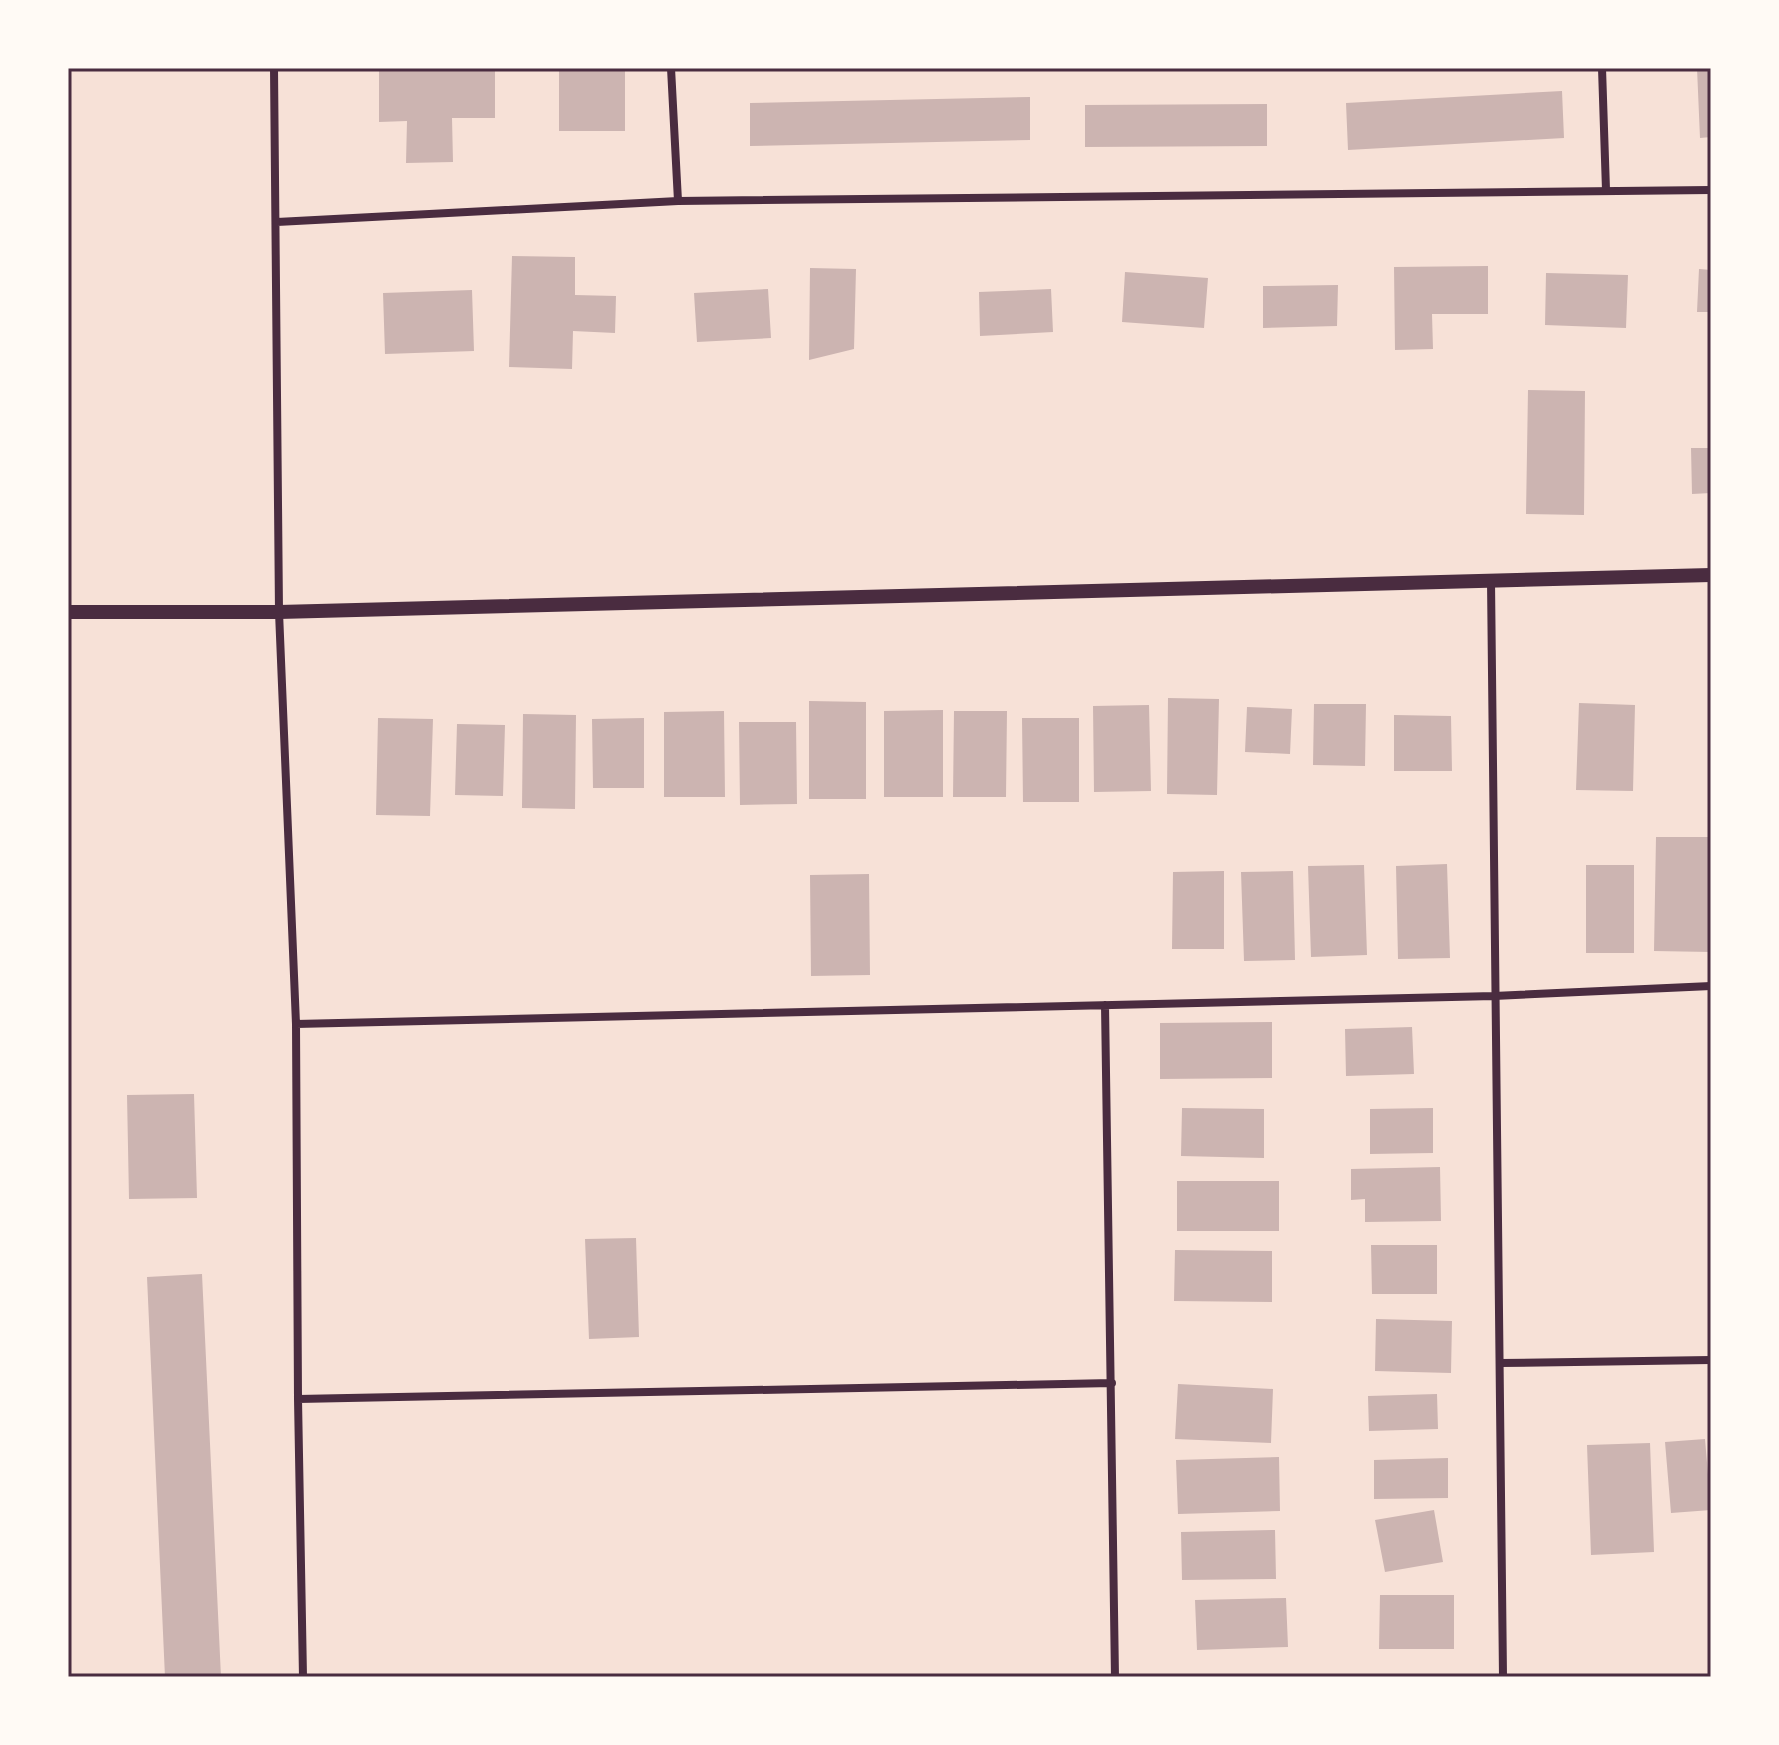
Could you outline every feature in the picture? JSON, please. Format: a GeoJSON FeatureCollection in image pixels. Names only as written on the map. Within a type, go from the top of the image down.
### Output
{"type":"FeatureCollection","features":[{"type":"Feature","properties":{"kind":"street"},"geometry":{"type":"LineString","coordinates":[[274,68],[279,612],[296,1024],[303,1677]]}},
{"type":"Feature","properties":{"kind":"street"},"geometry":{"type":"LineString","coordinates":[[671,68],[678,201]]}},
{"type":"Feature","properties":{"kind":"street"},"geometry":{"type":"LineString","coordinates":[[1602,68],[1606,190]]}},
{"type":"Feature","properties":{"kind":"street"},"geometry":{"type":"LineString","coordinates":[[277,222],[678,201],[1711,190]]}},
{"type":"Feature","properties":{"kind":"street"},"geometry":{"type":"LineString","coordinates":[[68,612],[279,612],[1711,575]]}},
{"type":"Feature","properties":{"kind":"street"},"geometry":{"type":"LineString","coordinates":[[1491,581],[1503,1677]]}},
{"type":"Feature","properties":{"kind":"street"},"geometry":{"type":"LineString","coordinates":[[296,1024],[1494,996],[1711,986]]}},
{"type":"Feature","properties":{"kind":"street"},"geometry":{"type":"LineString","coordinates":[[1105,1005],[1115,1677]]}},
{"type":"Feature","properties":{"kind":"street"},"geometry":{"type":"LineString","coordinates":[[1500,1363],[1711,1360]]}},
{"type":"Feature","properties":{"kind":"street"},"geometry":{"type":"LineString","coordinates":[[298,1399],[1112,1383]]}},
{"type":"Feature","properties":{"kind":"building"},"geometry":{"type":"Polygon","coordinates":[[[379,68],[495,68],[495,118],[452,118],[453,162],[406,163],[407,121],[379,122],[379,68]]]}},
{"type":"Feature","properties":{"kind":"building"},"geometry":{"type":"Polygon","coordinates":[[[559,68],[625,68],[625,131],[559,131],[559,68]]]}},
{"type":"Feature","properties":{"kind":"building"},"geometry":{"type":"Polygon","coordinates":[[[1697,68],[1711,68],[1711,137],[1700,138],[1697,68]]]}},
{"type":"Feature","properties":{"kind":"building"},"geometry":{"type":"Polygon","coordinates":[[[1562,91],[1564,138],[1348,150],[1346,103],[1562,91]]]}},
{"type":"Feature","properties":{"kind":"building"},"geometry":{"type":"Polygon","coordinates":[[[1030,97],[1030,140],[750,146],[750,103],[1030,97]]]}},
{"type":"Feature","properties":{"kind":"building"},"geometry":{"type":"Polygon","coordinates":[[[1267,104],[1267,146],[1085,147],[1085,105],[1267,104]]]}},
{"type":"Feature","properties":{"kind":"building"},"geometry":{"type":"Polygon","coordinates":[[[512,256],[575,257],[575,295],[616,296],[615,333],[573,331],[572,369],[509,367],[512,256]]]}},
{"type":"Feature","properties":{"kind":"building"},"geometry":{"type":"Polygon","coordinates":[[[1488,266],[1488,314],[1432,314],[1433,349],[1395,350],[1394,267],[1488,266]]]}},
{"type":"Feature","properties":{"kind":"building"},"geometry":{"type":"Polygon","coordinates":[[[810,268],[856,269],[854,349],[809,360],[810,268]]]}},
{"type":"Feature","properties":{"kind":"building"},"geometry":{"type":"Polygon","coordinates":[[[1699,269],[1711,270],[1711,312],[1697,312],[1699,269]]]}},
{"type":"Feature","properties":{"kind":"building"},"geometry":{"type":"Polygon","coordinates":[[[1125,272],[1208,278],[1204,328],[1122,322],[1125,272]]]}},
{"type":"Feature","properties":{"kind":"building"},"geometry":{"type":"Polygon","coordinates":[[[1546,273],[1628,275],[1626,328],[1545,325],[1546,273]]]}},
{"type":"Feature","properties":{"kind":"building"},"geometry":{"type":"Polygon","coordinates":[[[1338,285],[1337,326],[1263,328],[1263,286],[1338,285]]]}},
{"type":"Feature","properties":{"kind":"building"},"geometry":{"type":"Polygon","coordinates":[[[768,289],[771,338],[697,342],[694,293],[768,289]]]}},
{"type":"Feature","properties":{"kind":"building"},"geometry":{"type":"Polygon","coordinates":[[[1051,289],[1053,332],[980,336],[979,292],[1051,289]]]}},
{"type":"Feature","properties":{"kind":"building"},"geometry":{"type":"Polygon","coordinates":[[[472,290],[474,351],[385,354],[383,293],[472,290]]]}},
{"type":"Feature","properties":{"kind":"building"},"geometry":{"type":"Polygon","coordinates":[[[1528,390],[1585,391],[1584,515],[1526,514],[1528,390]]]}},
{"type":"Feature","properties":{"kind":"building"},"geometry":{"type":"Polygon","coordinates":[[[1691,448],[1711,448],[1711,493],[1692,494],[1691,448]]]}},
{"type":"Feature","properties":{"kind":"building"},"geometry":{"type":"Polygon","coordinates":[[[1168,698],[1219,699],[1217,795],[1167,794],[1168,698]]]}},
{"type":"Feature","properties":{"kind":"building"},"geometry":{"type":"Polygon","coordinates":[[[809,701],[866,702],[866,799],[809,799],[809,701]]]}},
{"type":"Feature","properties":{"kind":"building"},"geometry":{"type":"Polygon","coordinates":[[[1579,703],[1635,705],[1633,791],[1576,790],[1579,703]]]}},
{"type":"Feature","properties":{"kind":"building"},"geometry":{"type":"Polygon","coordinates":[[[1314,704],[1366,704],[1365,766],[1313,765],[1314,704]]]}},
{"type":"Feature","properties":{"kind":"building"},"geometry":{"type":"Polygon","coordinates":[[[1149,705],[1151,791],[1094,792],[1093,706],[1149,705]]]}},
{"type":"Feature","properties":{"kind":"building"},"geometry":{"type":"Polygon","coordinates":[[[1247,707],[1292,709],[1290,754],[1245,752],[1247,707]]]}},
{"type":"Feature","properties":{"kind":"building"},"geometry":{"type":"Polygon","coordinates":[[[943,710],[943,797],[884,797],[884,711],[943,710]]]}},
{"type":"Feature","properties":{"kind":"building"},"geometry":{"type":"Polygon","coordinates":[[[724,711],[725,797],[664,797],[664,712],[724,711]]]}},
{"type":"Feature","properties":{"kind":"building"},"geometry":{"type":"Polygon","coordinates":[[[954,711],[1007,711],[1006,797],[953,797],[954,711]]]}},
{"type":"Feature","properties":{"kind":"building"},"geometry":{"type":"Polygon","coordinates":[[[523,714],[576,715],[575,809],[522,808],[523,714]]]}},
{"type":"Feature","properties":{"kind":"building"},"geometry":{"type":"Polygon","coordinates":[[[1394,715],[1451,716],[1452,771],[1394,771],[1394,715]]]}},
{"type":"Feature","properties":{"kind":"building"},"geometry":{"type":"Polygon","coordinates":[[[378,718],[433,719],[430,816],[376,815],[378,718]]]}},
{"type":"Feature","properties":{"kind":"building"},"geometry":{"type":"Polygon","coordinates":[[[644,718],[644,788],[593,788],[592,719],[644,718]]]}},
{"type":"Feature","properties":{"kind":"building"},"geometry":{"type":"Polygon","coordinates":[[[1022,718],[1079,718],[1079,802],[1023,802],[1022,718]]]}},
{"type":"Feature","properties":{"kind":"building"},"geometry":{"type":"Polygon","coordinates":[[[739,722],[796,722],[797,804],[740,805],[739,722]]]}},
{"type":"Feature","properties":{"kind":"building"},"geometry":{"type":"Polygon","coordinates":[[[457,724],[505,725],[503,796],[455,795],[457,724]]]}},
{"type":"Feature","properties":{"kind":"building"},"geometry":{"type":"Polygon","coordinates":[[[1656,837],[1711,837],[1711,952],[1654,951],[1656,837]]]}},
{"type":"Feature","properties":{"kind":"building"},"geometry":{"type":"Polygon","coordinates":[[[1447,864],[1450,958],[1398,959],[1396,866],[1447,864]]]}},
{"type":"Feature","properties":{"kind":"building"},"geometry":{"type":"Polygon","coordinates":[[[1364,865],[1367,955],[1311,957],[1308,866],[1364,865]]]}},
{"type":"Feature","properties":{"kind":"building"},"geometry":{"type":"Polygon","coordinates":[[[1586,865],[1634,865],[1634,953],[1586,953],[1586,865]]]}},
{"type":"Feature","properties":{"kind":"building"},"geometry":{"type":"Polygon","coordinates":[[[1224,871],[1224,949],[1172,949],[1173,872],[1224,871]]]}},
{"type":"Feature","properties":{"kind":"building"},"geometry":{"type":"Polygon","coordinates":[[[1293,871],[1295,960],[1244,961],[1241,872],[1293,871]]]}},
{"type":"Feature","properties":{"kind":"building"},"geometry":{"type":"Polygon","coordinates":[[[869,874],[870,975],[811,976],[810,875],[869,874]]]}},
{"type":"Feature","properties":{"kind":"building"},"geometry":{"type":"Polygon","coordinates":[[[1272,1022],[1272,1078],[1160,1079],[1160,1023],[1272,1022]]]}},
{"type":"Feature","properties":{"kind":"building"},"geometry":{"type":"Polygon","coordinates":[[[1412,1027],[1414,1074],[1346,1076],[1345,1029],[1412,1027]]]}},
{"type":"Feature","properties":{"kind":"building"},"geometry":{"type":"Polygon","coordinates":[[[194,1094],[197,1198],[129,1199],[127,1095],[194,1094]]]}},
{"type":"Feature","properties":{"kind":"building"},"geometry":{"type":"Polygon","coordinates":[[[1182,1108],[1264,1109],[1264,1158],[1181,1156],[1182,1108]]]}},
{"type":"Feature","properties":{"kind":"building"},"geometry":{"type":"Polygon","coordinates":[[[1433,1108],[1433,1153],[1370,1154],[1370,1109],[1433,1108]]]}},
{"type":"Feature","properties":{"kind":"building"},"geometry":{"type":"Polygon","coordinates":[[[1440,1167],[1441,1221],[1365,1222],[1365,1199],[1351,1200],[1351,1169],[1440,1167]]]}},
{"type":"Feature","properties":{"kind":"building"},"geometry":{"type":"Polygon","coordinates":[[[1177,1181],[1279,1181],[1279,1231],[1177,1231],[1177,1181]]]}},
{"type":"Feature","properties":{"kind":"building"},"geometry":{"type":"Polygon","coordinates":[[[636,1238],[639,1337],[589,1339],[585,1239],[636,1238]]]}},
{"type":"Feature","properties":{"kind":"building"},"geometry":{"type":"Polygon","coordinates":[[[1371,1245],[1437,1245],[1437,1294],[1372,1294],[1371,1245]]]}},
{"type":"Feature","properties":{"kind":"building"},"geometry":{"type":"Polygon","coordinates":[[[1175,1250],[1272,1251],[1272,1302],[1174,1301],[1175,1250]]]}},
{"type":"Feature","properties":{"kind":"building"},"geometry":{"type":"Polygon","coordinates":[[[202,1274],[221,1677],[165,1677],[147,1277],[202,1274]]]}},
{"type":"Feature","properties":{"kind":"building"},"geometry":{"type":"Polygon","coordinates":[[[1376,1319],[1452,1321],[1451,1373],[1375,1371],[1376,1319]]]}},
{"type":"Feature","properties":{"kind":"building"},"geometry":{"type":"Polygon","coordinates":[[[1178,1384],[1273,1389],[1271,1443],[1175,1439],[1178,1384]]]}},
{"type":"Feature","properties":{"kind":"building"},"geometry":{"type":"Polygon","coordinates":[[[1437,1394],[1438,1429],[1369,1431],[1368,1396],[1437,1394]]]}},
{"type":"Feature","properties":{"kind":"building"},"geometry":{"type":"Polygon","coordinates":[[[1705,1439],[1711,1510],[1671,1513],[1665,1442],[1705,1439]]]}},
{"type":"Feature","properties":{"kind":"building"},"geometry":{"type":"Polygon","coordinates":[[[1650,1443],[1654,1552],[1591,1555],[1587,1445],[1650,1443]]]}},
{"type":"Feature","properties":{"kind":"building"},"geometry":{"type":"Polygon","coordinates":[[[1279,1457],[1280,1511],[1178,1514],[1176,1460],[1279,1457]]]}},
{"type":"Feature","properties":{"kind":"building"},"geometry":{"type":"Polygon","coordinates":[[[1448,1458],[1448,1498],[1374,1499],[1374,1460],[1448,1458]]]}},
{"type":"Feature","properties":{"kind":"building"},"geometry":{"type":"Polygon","coordinates":[[[1434,1510],[1443,1562],[1385,1572],[1375,1520],[1434,1510]]]}},
{"type":"Feature","properties":{"kind":"building"},"geometry":{"type":"Polygon","coordinates":[[[1275,1530],[1276,1579],[1182,1580],[1181,1532],[1275,1530]]]}},
{"type":"Feature","properties":{"kind":"building"},"geometry":{"type":"Polygon","coordinates":[[[1380,1595],[1454,1595],[1454,1649],[1379,1649],[1380,1595]]]}},
{"type":"Feature","properties":{"kind":"building"},"geometry":{"type":"Polygon","coordinates":[[[1286,1598],[1288,1647],[1197,1650],[1195,1600],[1286,1598]]]}}]}
